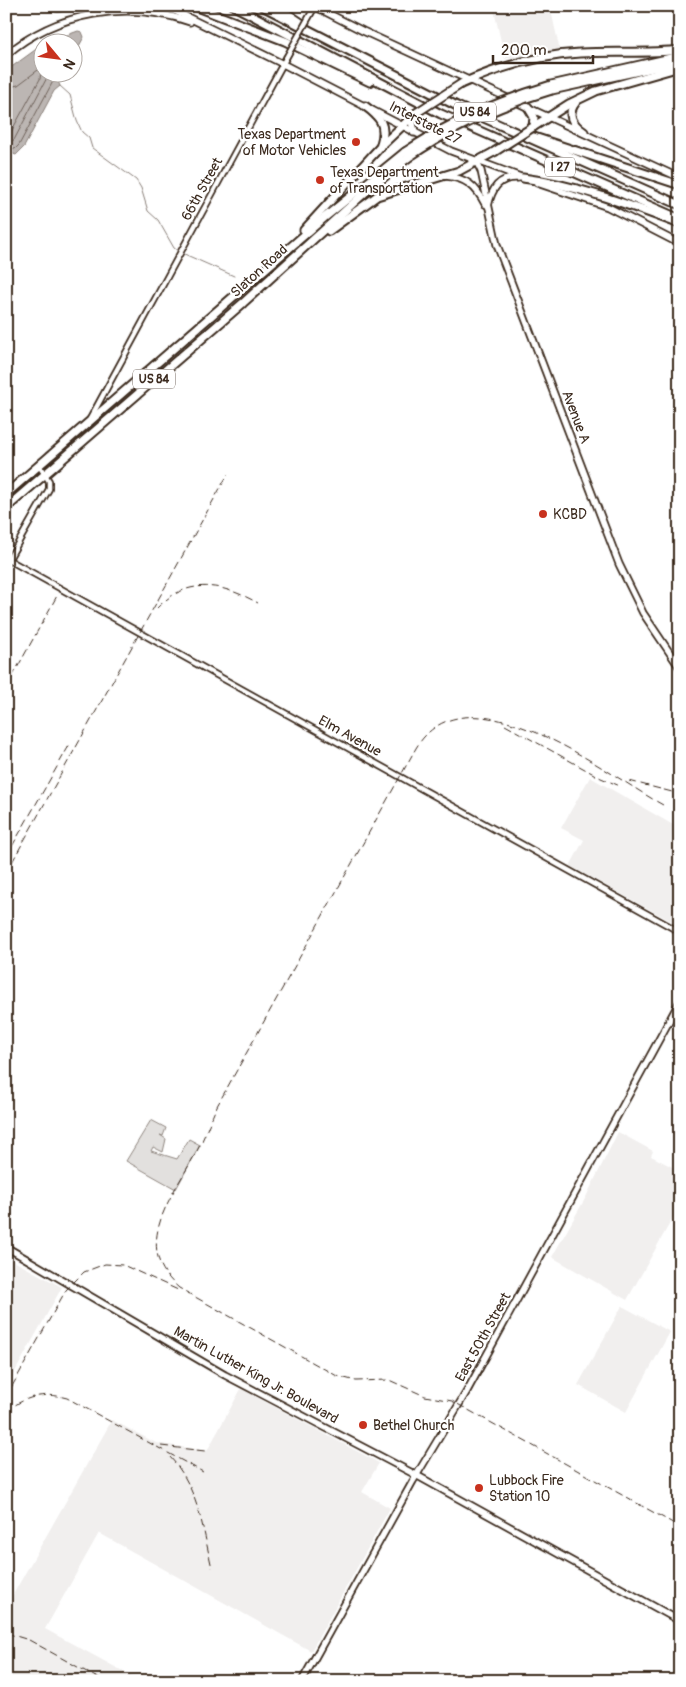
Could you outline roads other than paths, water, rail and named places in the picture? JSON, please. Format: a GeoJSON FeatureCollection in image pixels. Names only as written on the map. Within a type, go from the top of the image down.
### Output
{"type":"FeatureCollection","features":[{"type":"Feature","properties":{"kind":"highway"},"geometry":{"type":"LineString","coordinates":[[194,6],[285,41],[440,114]]}},
{"type":"Feature","properties":{"kind":"highway","name":"I 27"},"geometry":{"type":"LineString","coordinates":[[234,6],[440,114],[680,219]]}},
{"type":"Feature","properties":{"kind":"highway","name":"I 27"},"geometry":{"type":"LineString","coordinates":[[262,6],[422,89],[518,134],[680,205]]}},
{"type":"Feature","properties":{"kind":"highway"},"geometry":{"type":"LineString","coordinates":[[276,6],[298,19],[311,32]]}},
{"type":"Feature","properties":{"kind":"highway"},"geometry":{"type":"LineString","coordinates":[[265,269],[330,204],[402,125],[416,113],[462,84],[515,64],[554,56],[680,50]]}},
{"type":"Feature","properties":{"kind":"highway","name":"US 84"},"geometry":{"type":"LineString","coordinates":[[551,88],[680,56]]}},
{"type":"Feature","properties":{"kind":"highway","name":"US 84"},"geometry":{"type":"LineString","coordinates":[[551,88],[680,62]]}},
{"type":"Feature","properties":{"kind":"highway"},"geometry":{"type":"LineString","coordinates":[[302,250],[377,196],[444,176],[477,162],[577,100],[606,88],[680,67]]}},
{"type":"Feature","properties":{"kind":"highway","name":"Slaton Road"},"geometry":{"type":"LineString","coordinates":[[6,494],[40,467],[265,269],[407,155],[463,117],[501,100],[551,88]]}},
{"type":"Feature","properties":{"kind":"highway"},"geometry":{"type":"LineString","coordinates":[[577,100],[572,108],[571,117],[574,124],[584,132]]}},
{"type":"Feature","properties":{"kind":"highway"},"geometry":{"type":"LineString","coordinates":[[365,106],[382,122],[384,136],[380,147]]}},
{"type":"Feature","properties":{"kind":"highway"},"geometry":{"type":"LineString","coordinates":[[528,107],[534,117],[533,128]]}},
{"type":"Feature","properties":{"kind":"highway"},"geometry":{"type":"LineString","coordinates":[[414,132],[412,121],[416,113]]}},
{"type":"Feature","properties":{"kind":"highway"},"geometry":{"type":"LineString","coordinates":[[518,134],[534,136],[679,179]]}},
{"type":"Feature","properties":{"kind":"highway","name":"Slaton Road"},"geometry":{"type":"LineString","coordinates":[[6,508],[243,303],[407,155]]}},
{"type":"Feature","properties":{"kind":"highway"},"geometry":{"type":"LineString","coordinates":[[523,178],[542,180],[600,196],[680,224]]}},
{"type":"Feature","properties":{"kind":"highway"},"geometry":{"type":"LineString","coordinates":[[236,294],[243,303]]}},
{"type":"Feature","properties":{"kind":"main road"},"geometry":{"type":"LineString","coordinates":[[48,6],[58,8],[71,6]]}},
{"type":"Feature","properties":{"kind":"main road","name":"Interstate 27"},"geometry":{"type":"LineString","coordinates":[[165,6],[252,48],[285,61],[414,132],[477,162],[608,207],[680,244]]}},
{"type":"Feature","properties":{"kind":"main road"},"geometry":{"type":"LineString","coordinates":[[314,7],[363,32],[584,132],[679,179]]}},
{"type":"Feature","properties":{"kind":"main road"},"geometry":{"type":"LineString","coordinates":[[6,55],[28,38],[55,24],[81,16],[111,11],[142,11],[171,16],[252,48]]}},
{"type":"Feature","properties":{"kind":"main road","name":"Avenue A"},"geometry":{"type":"LineString","coordinates":[[477,162],[481,171],[487,208],[497,245],[619,564],[651,627],[680,668]]}},
{"type":"Feature","properties":{"kind":"main road"},"geometry":{"type":"LineString","coordinates":[[444,176],[456,177],[470,183],[476,189],[487,208]]}},
{"type":"Feature","properties":{"kind":"main road"},"geometry":{"type":"LineString","coordinates":[[487,208],[491,194],[498,184],[511,178],[523,178]]}},
{"type":"Feature","properties":{"kind":"main road","name":"East 50th Street"},"geometry":{"type":"LineString","coordinates":[[302,1681],[416,1475],[475,1377],[680,1001]]}},
{"type":"Feature","properties":{"kind":"main road","name":"Martin Luther King Jr. Boulevard"},"geometry":{"type":"LineString","coordinates":[[6,1247],[225,1375],[416,1475],[680,1621]]}},
{"type":"Feature","properties":{"kind":"street","name":"66th Street"},"geometry":{"type":"LineString","coordinates":[[87,425],[108,383],[314,7]]}},
{"type":"Feature","properties":{"kind":"street"},"geometry":{"type":"LineString","coordinates":[[8,562],[49,489],[50,483],[40,467]]}},
{"type":"Feature","properties":{"kind":"street","name":"Elm Avenue"},"geometry":{"type":"LineString","coordinates":[[8,562],[680,932]]}},
{"type":"Feature","properties":{"kind":"water"},"geometry":{"type":"Polygon","coordinates":[[[32,52],[32,82],[58,82],[60,86],[54,91],[24,147],[16,155],[6,151],[6,71],[32,52]]]}},
{"type":"Feature","properties":{"kind":"waterway"},"geometry":{"type":"LineString","coordinates":[[60,86],[70,95],[77,121],[82,132],[89,138],[92,148],[136,180],[141,188],[148,211],[158,220],[174,248],[178,251]]}},
{"type":"Feature","properties":{"kind":"waterway"},"geometry":{"type":"LineString","coordinates":[[182,253],[234,276]]}},
{"type":"Feature","properties":{"kind":"railway"},"geometry":{"type":"LineString","coordinates":[[6,873],[228,474]]}},
{"type":"Feature","properties":{"kind":"railway"},"geometry":{"type":"LineString","coordinates":[[157,608],[181,591],[206,586],[232,591],[258,603]]}},
{"type":"Feature","properties":{"kind":"railway"},"geometry":{"type":"LineString","coordinates":[[6,688],[58,594]]}},
{"type":"Feature","properties":{"kind":"railway"},"geometry":{"type":"LineString","coordinates":[[663,805],[608,771],[537,733],[502,721],[468,717],[439,725],[416,748],[217,1106],[200,1145],[168,1202],[157,1238],[157,1255],[164,1272],[179,1288],[337,1376],[356,1381],[389,1380],[425,1396],[452,1401],[680,1527]]}},
{"type":"Feature","properties":{"kind":"railway"},"geometry":{"type":"LineString","coordinates":[[505,725],[601,778],[620,786]]}},
{"type":"Feature","properties":{"kind":"railway"},"geometry":{"type":"LineString","coordinates":[[6,857],[70,744]]}},
{"type":"Feature","properties":{"kind":"railway"},"geometry":{"type":"LineString","coordinates":[[629,781],[680,794]]}},
{"type":"Feature","properties":{"kind":"railway"},"geometry":{"type":"LineString","coordinates":[[680,1220],[677,1236],[680,1251]]}},
{"type":"Feature","properties":{"kind":"railway"},"geometry":{"type":"LineString","coordinates":[[6,1397],[66,1290],[84,1272],[105,1264],[123,1265],[178,1290]]}},
{"type":"Feature","properties":{"kind":"railway"},"geometry":{"type":"LineString","coordinates":[[6,1412],[20,1402],[35,1397],[51,1395],[67,1398],[203,1472]]}},
{"type":"Feature","properties":{"kind":"railway"},"geometry":{"type":"LineString","coordinates":[[161,1446],[205,1451]]}},
{"type":"Feature","properties":{"kind":"railway"},"geometry":{"type":"LineString","coordinates":[[170,1457],[187,1482],[193,1495],[212,1568]]}},
{"type":"Feature","properties":{"kind":"railway"},"geometry":{"type":"LineString","coordinates":[[6,1633],[29,1640],[103,1681]]}},
{"type":"Feature","properties":{"kind":"place","name":"Texas Department of Motor Vehicles"},"geometry":{"type":"Point","coordinates":[356,142]}},
{"type":"Feature","properties":{"kind":"place","name":"Texas Department of Transportation"},"geometry":{"type":"Point","coordinates":[320,180]}},
{"type":"Feature","properties":{"kind":"place","name":"KCBD"},"geometry":{"type":"Point","coordinates":[543,514]}},
{"type":"Feature","properties":{"kind":"place","name":"Bethel Church"},"geometry":{"type":"Point","coordinates":[363,1425]}},
{"type":"Feature","properties":{"kind":"place","name":"Lubbock Fire Station 10"},"geometry":{"type":"Point","coordinates":[479,1488]}}]}
